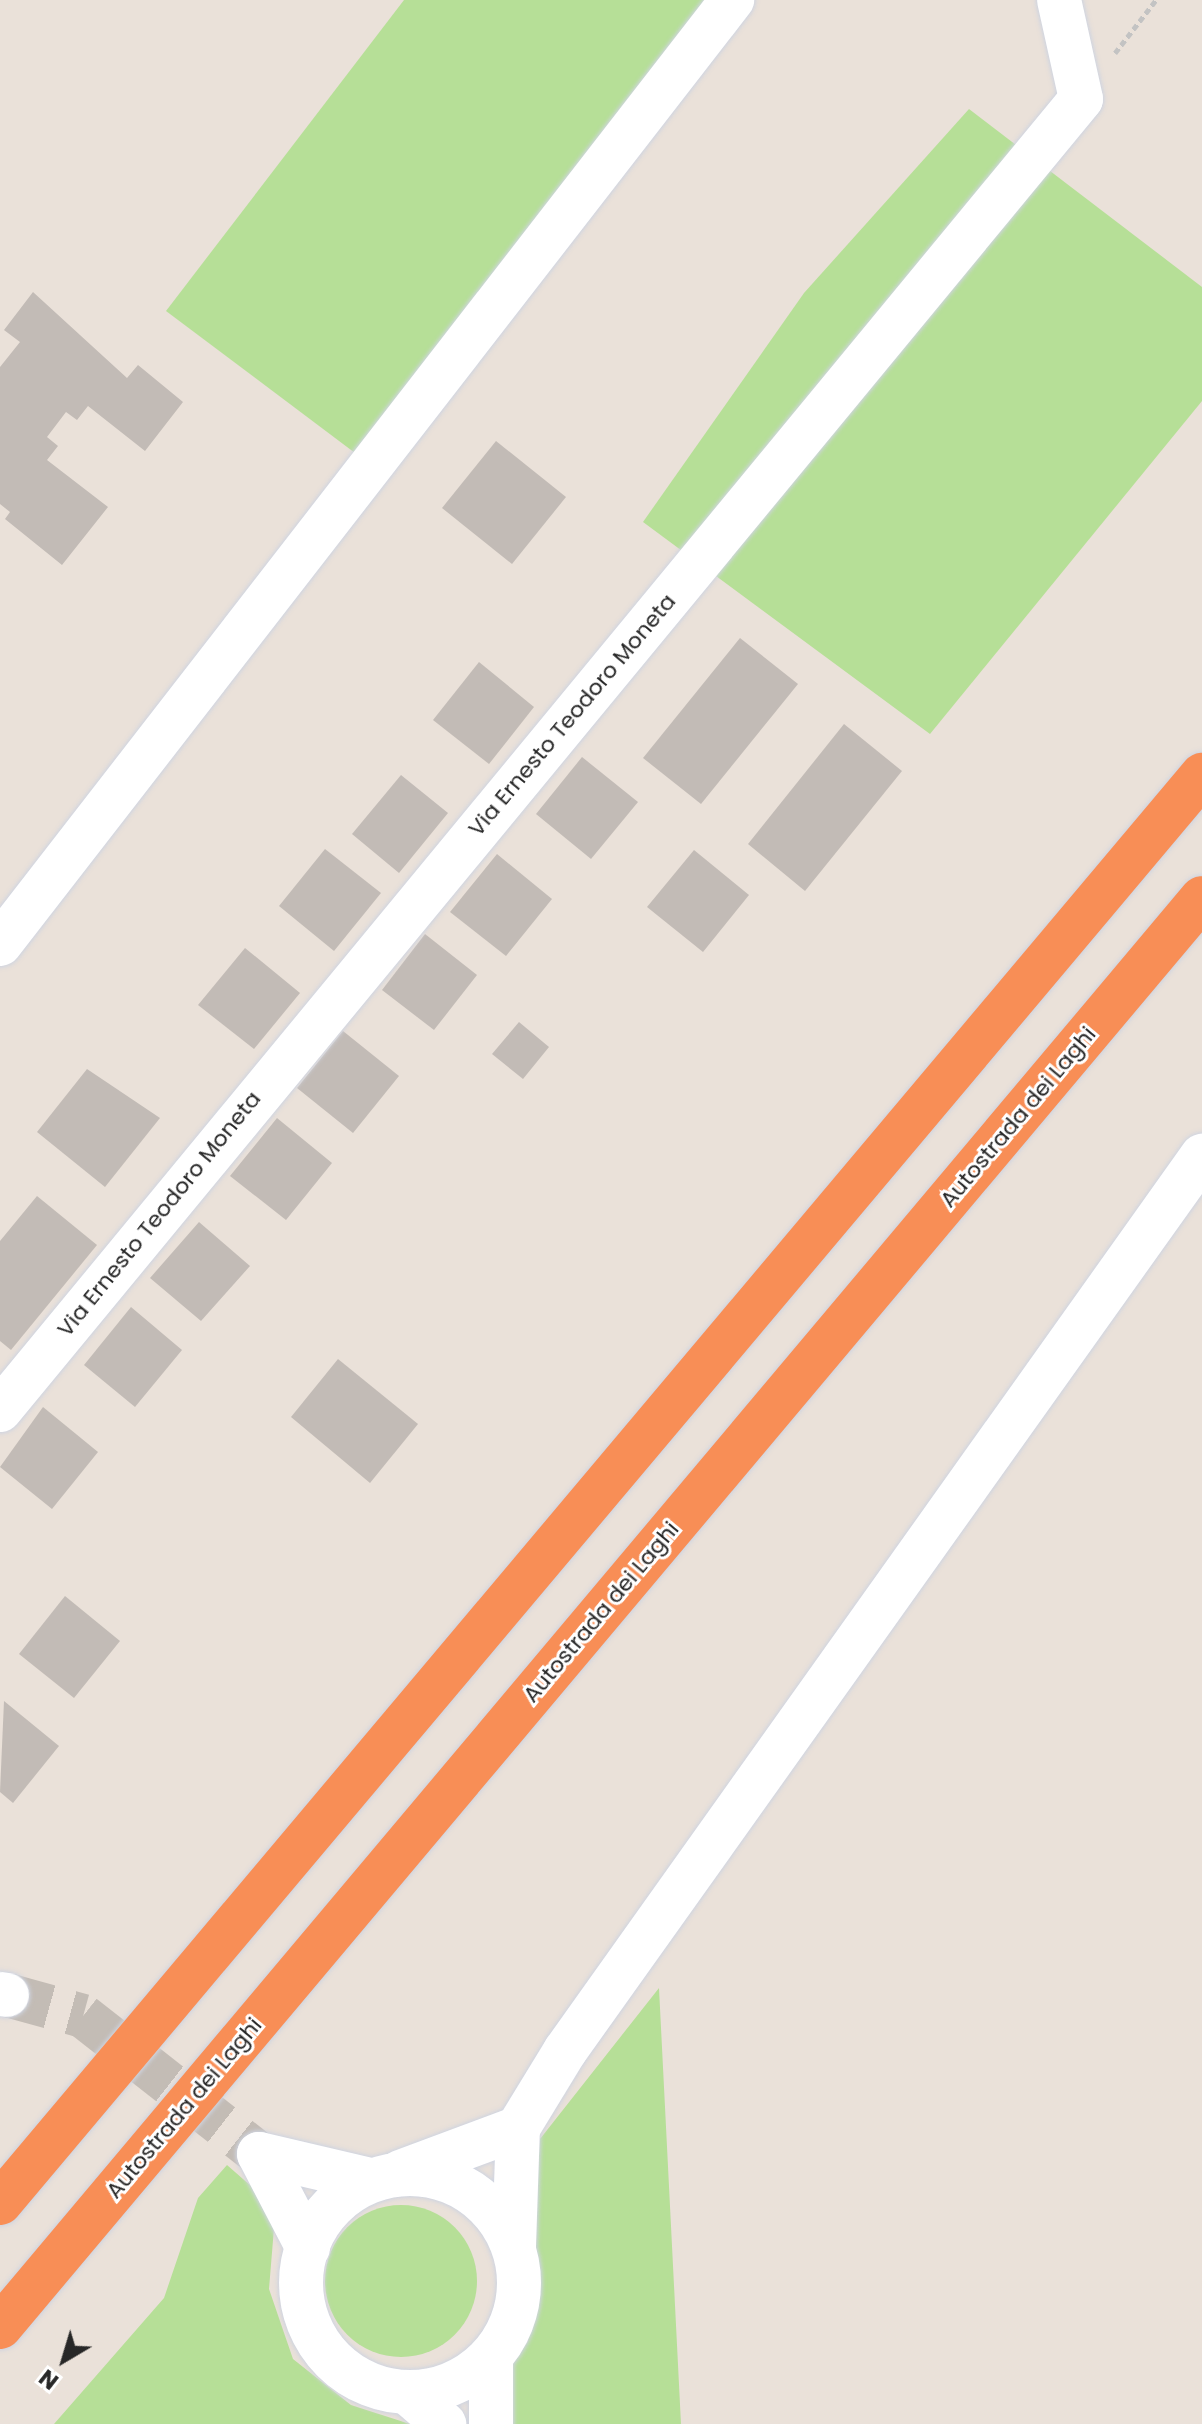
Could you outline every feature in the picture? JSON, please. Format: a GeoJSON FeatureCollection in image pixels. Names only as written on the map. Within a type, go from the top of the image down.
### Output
{"type":"FeatureCollection","features":[{"type":"Feature","properties":{"kind":"highway"},"geometry":{"type":"LineString","coordinates":[[0,2203],[1202,775]]}},
{"type":"Feature","properties":{"kind":"highway","name":"Autostrada dei Laghi"},"geometry":{"type":"LineString","coordinates":[[0,2327],[1202,898]]}},
{"type":"Feature","properties":{"kind":"street"},"geometry":{"type":"LineString","coordinates":[[0,944],[732,0]]}},
{"type":"Feature","properties":{"kind":"street"},"geometry":{"type":"LineString","coordinates":[[1059,0],[1081,99]]}},
{"type":"Feature","properties":{"kind":"street","name":"Via Ernesto Teodoro Moneta"},"geometry":{"type":"LineString","coordinates":[[0,1410],[1081,99]]}},
{"type":"Feature","properties":{"kind":"street"},"geometry":{"type":"LineString","coordinates":[[518,2128],[384,2177],[334,2202],[308,2248],[300,2292],[316,2340],[337,2366],[377,2388],[408,2393],[463,2380],[491,2357],[514,2317],[520,2282],[514,2246],[518,2128],[1202,1156]]}},
{"type":"Feature","properties":{"kind":"street"},"geometry":{"type":"LineString","coordinates":[[308,2248],[259,2154],[465,2188],[495,2214],[514,2246]]}},
{"type":"Feature","properties":{"kind":"street"},"geometry":{"type":"LineString","coordinates":[[491,2357],[491,2424]]}},
{"type":"Feature","properties":{"kind":"street"},"geometry":{"type":"LineString","coordinates":[[408,2393],[444,2424]]}},
{"type":"Feature","properties":{"kind":"path"},"geometry":{"type":"LineString","coordinates":[[1081,99],[1156,0]]}},
{"type":"Feature","properties":{"kind":"green space"},"geometry":{"type":"Polygon","coordinates":[[[404,0],[712,0],[363,459],[166,311],[404,0]]]}},
{"type":"Feature","properties":{"kind":"green space"},"geometry":{"type":"Polygon","coordinates":[[[969,109],[1202,287],[1202,401],[930,734],[643,522],[804,293],[969,109]]]}},
{"type":"Feature","properties":{"kind":"green space"},"geometry":{"type":"Polygon","coordinates":[[[659,1988],[681,2424],[512,2424],[504,2377],[528,2341],[540,2139],[659,1988]]]}},
{"type":"Feature","properties":{"kind":"green space"},"geometry":{"type":"Polygon","coordinates":[[[227,2165],[251,2186],[274,2228],[269,2289],[293,2359],[351,2405],[410,2424],[54,2424],[164,2298],[198,2198],[227,2165]]]}},
{"type":"Feature","properties":{"kind":"green space"},"geometry":{"type":"Polygon","coordinates":[[[401,2205],[430,2210],[455,2227],[472,2252],[477,2281],[472,2310],[455,2335],[430,2352],[401,2357],[372,2352],[347,2335],[330,2310],[325,2281],[330,2252],[347,2227],[372,2210],[401,2205]]]}},
{"type":"Feature","properties":{"kind":"building"},"geometry":{"type":"Polygon","coordinates":[[[33,292],[127,378],[138,365],[183,402],[145,451],[88,406],[77,420],[66,412],[47,437],[58,446],[47,460],[108,507],[62,565],[5,519],[10,512],[0,504],[0,367],[20,342],[4,330],[33,292]]]}},
{"type":"Feature","properties":{"kind":"building"},"geometry":{"type":"Polygon","coordinates":[[[496,441],[566,497],[512,564],[442,508],[496,441]]]}},
{"type":"Feature","properties":{"kind":"building"},"geometry":{"type":"Polygon","coordinates":[[[740,638],[798,684],[701,804],[643,758],[740,638]]]}},
{"type":"Feature","properties":{"kind":"building"},"geometry":{"type":"Polygon","coordinates":[[[479,662],[534,707],[489,764],[433,720],[479,662]]]}},
{"type":"Feature","properties":{"kind":"building"},"geometry":{"type":"Polygon","coordinates":[[[844,724],[902,771],[805,891],[748,844],[844,724]]]}},
{"type":"Feature","properties":{"kind":"building"},"geometry":{"type":"Polygon","coordinates":[[[582,757],[638,802],[591,859],[536,814],[582,757]]]}},
{"type":"Feature","properties":{"kind":"building"},"geometry":{"type":"Polygon","coordinates":[[[401,775],[448,813],[399,873],[352,834],[401,775]]]}},
{"type":"Feature","properties":{"kind":"building"},"geometry":{"type":"Polygon","coordinates":[[[325,849],[381,893],[334,951],[279,906],[325,849]]]}},
{"type":"Feature","properties":{"kind":"building"},"geometry":{"type":"Polygon","coordinates":[[[694,850],[749,895],[703,952],[647,907],[694,850]]]}},
{"type":"Feature","properties":{"kind":"building"},"geometry":{"type":"Polygon","coordinates":[[[497,854],[552,899],[506,956],[450,912],[497,854]]]}},
{"type":"Feature","properties":{"kind":"building"},"geometry":{"type":"Polygon","coordinates":[[[425,934],[477,975],[434,1030],[382,990],[425,934]]]}},
{"type":"Feature","properties":{"kind":"building"},"geometry":{"type":"Polygon","coordinates":[[[245,948],[300,993],[254,1049],[198,1005],[245,948]]]}},
{"type":"Feature","properties":{"kind":"building"},"geometry":{"type":"Polygon","coordinates":[[[519,1022],[549,1047],[523,1079],[492,1054],[519,1022]]]}},
{"type":"Feature","properties":{"kind":"building"},"geometry":{"type":"Polygon","coordinates":[[[343,1031],[399,1076],[353,1133],[297,1088],[343,1031]]]}},
{"type":"Feature","properties":{"kind":"building"},"geometry":{"type":"Polygon","coordinates":[[[87,1069],[160,1118],[105,1187],[37,1132],[87,1069]]]}},
{"type":"Feature","properties":{"kind":"building"},"geometry":{"type":"Polygon","coordinates":[[[277,1118],[332,1163],[286,1220],[230,1176],[277,1118]]]}},
{"type":"Feature","properties":{"kind":"building"},"geometry":{"type":"Polygon","coordinates":[[[37,1196],[97,1245],[11,1350],[0,1341],[0,1241],[37,1196]]]}},
{"type":"Feature","properties":{"kind":"building"},"geometry":{"type":"Polygon","coordinates":[[[199,1222],[250,1266],[201,1321],[150,1278],[199,1222]]]}},
{"type":"Feature","properties":{"kind":"building"},"geometry":{"type":"Polygon","coordinates":[[[131,1307],[182,1350],[135,1407],[84,1365],[131,1307]]]}},
{"type":"Feature","properties":{"kind":"building"},"geometry":{"type":"Polygon","coordinates":[[[338,1359],[418,1424],[370,1483],[291,1417],[338,1359]]]}},
{"type":"Feature","properties":{"kind":"building"},"geometry":{"type":"Polygon","coordinates":[[[43,1407],[98,1452],[52,1509],[0,1467],[43,1407]]]}},
{"type":"Feature","properties":{"kind":"building"},"geometry":{"type":"Polygon","coordinates":[[[65,1596],[120,1641],[74,1698],[19,1654],[65,1596]]]}},
{"type":"Feature","properties":{"kind":"building"},"geometry":{"type":"Polygon","coordinates":[[[4,1701],[59,1746],[13,1803],[0,1792],[4,1701]]]}},
{"type":"Feature","properties":{"kind":"tunnel"},"geometry":{"type":"LineString","coordinates":[[7,1995],[83,2016],[259,2154]]}}]}
